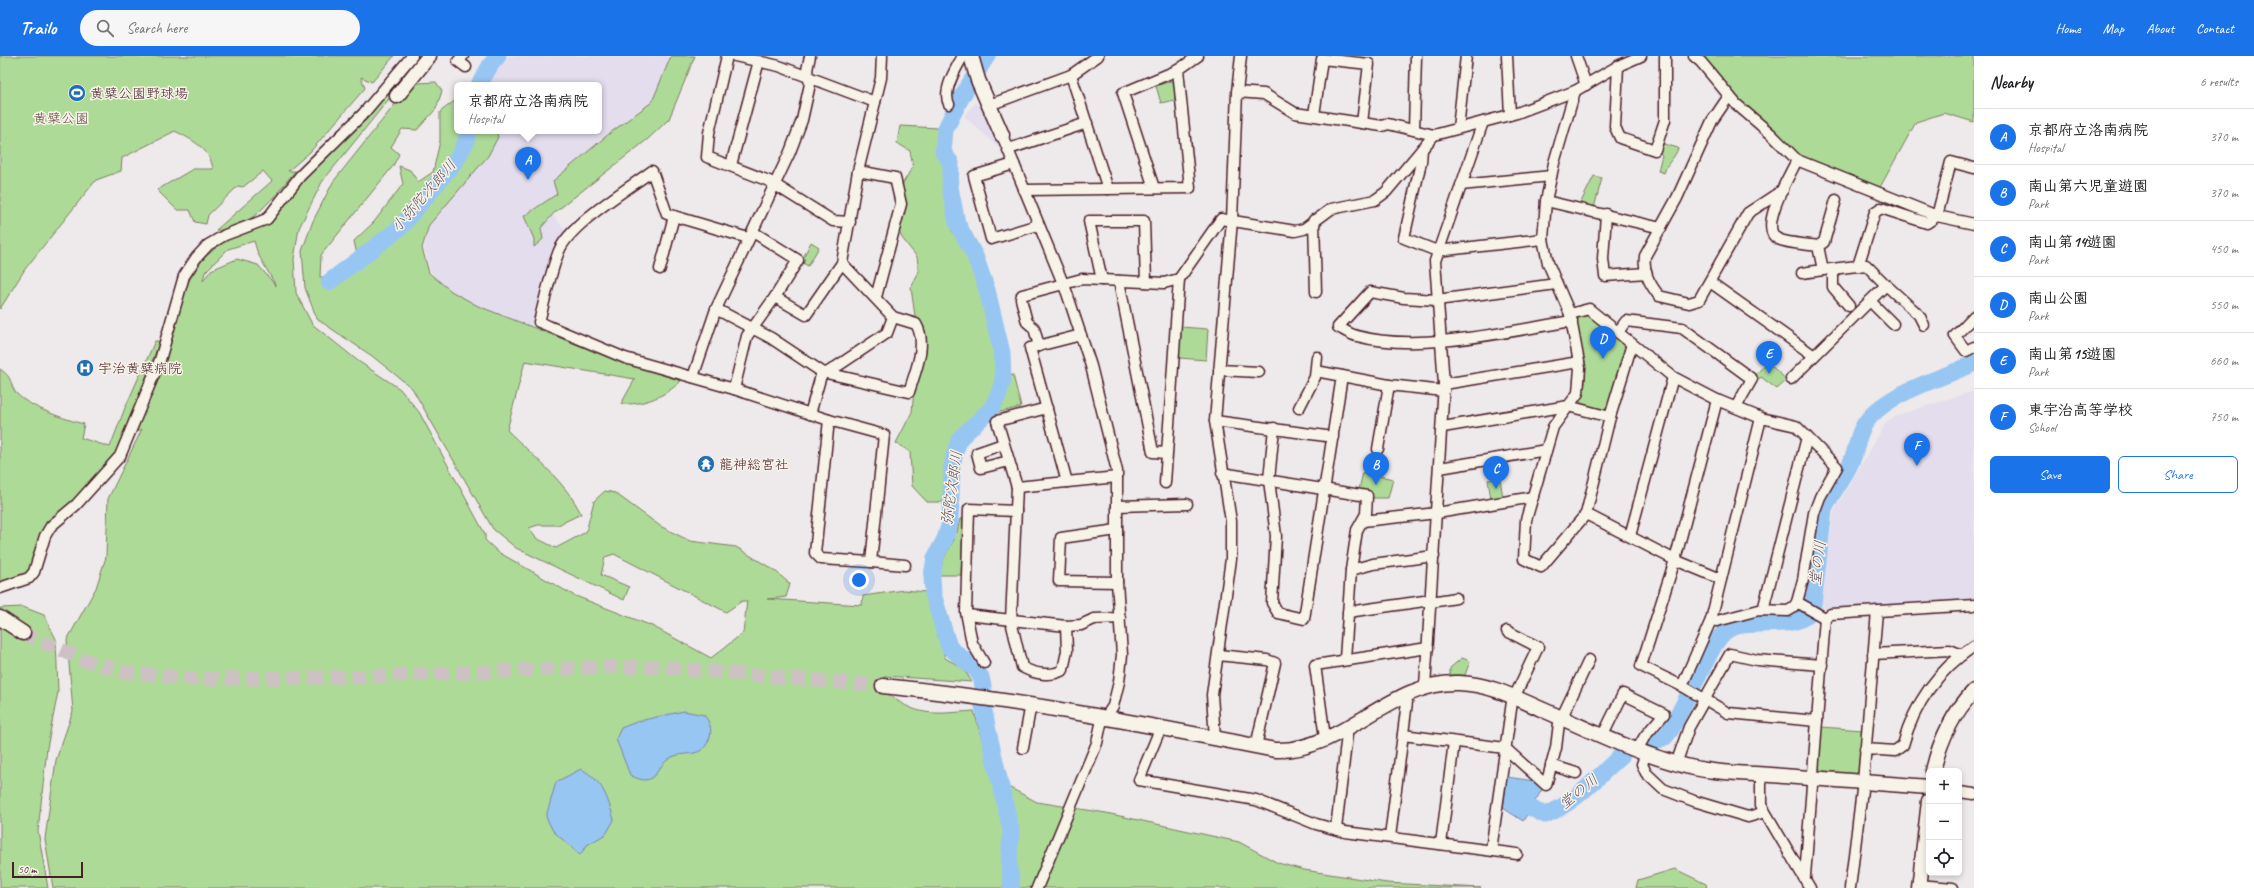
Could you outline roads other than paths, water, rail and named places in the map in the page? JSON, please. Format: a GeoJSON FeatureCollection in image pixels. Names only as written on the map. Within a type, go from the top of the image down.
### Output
{"type":"FeatureCollection","features":[{"type":"Feature","properties":{"kind":"street"},"geometry":{"type":"LineString","coordinates":[[0,588],[29,578],[34,572],[45,536],[51,526],[76,505],[120,456],[160,360],[184,276],[196,258],[208,245],[225,235],[267,219],[300,176],[363,114],[412,56]]}},
{"type":"Feature","properties":{"kind":"street"},"geometry":{"type":"LineString","coordinates":[[397,96],[429,56]]}},
{"type":"Feature","properties":{"kind":"street"},"geometry":{"type":"LineString","coordinates":[[463,56],[458,61],[466,67]]}},
{"type":"Feature","properties":{"kind":"street"},"geometry":{"type":"LineString","coordinates":[[727,56],[709,133],[707,157],[731,165],[776,185],[833,221],[850,222]]}},
{"type":"Feature","properties":{"kind":"street"},"geometry":{"type":"LineString","coordinates":[[735,56],[779,66],[875,102]]}},
{"type":"Feature","properties":{"kind":"street"},"geometry":{"type":"LineString","coordinates":[[692,377],[716,309],[750,235],[776,185],[802,120],[810,84],[807,70],[810,56]]}},
{"type":"Feature","properties":{"kind":"street"},"geometry":{"type":"LineString","coordinates":[[775,297],[806,315],[842,263],[858,171],[881,78],[882,56]]}},
{"type":"Feature","properties":{"kind":"street"},"geometry":{"type":"LineString","coordinates":[[986,99],[1071,75],[1098,56]]}},
{"type":"Feature","properties":{"kind":"street"},"geometry":{"type":"LineString","coordinates":[[1154,188],[1123,93],[1178,70],[1198,56]]}},
{"type":"Feature","properties":{"kind":"street"},"geometry":{"type":"LineString","coordinates":[[1215,738],[1212,695],[1231,559],[1231,521],[1222,473],[1215,421],[1232,220],[1237,92],[1241,56]]}},
{"type":"Feature","properties":{"kind":"street"},"geometry":{"type":"LineString","coordinates":[[1414,130],[1416,56]]}},
{"type":"Feature","properties":{"kind":"street"},"geometry":{"type":"LineString","coordinates":[[1458,128],[1466,56]]}},
{"type":"Feature","properties":{"kind":"street"},"geometry":{"type":"LineString","coordinates":[[1507,56],[1510,115]]}},
{"type":"Feature","properties":{"kind":"street"},"geometry":{"type":"LineString","coordinates":[[1576,56],[1586,85]]}},
{"type":"Feature","properties":{"kind":"street"},"geometry":{"type":"LineString","coordinates":[[1237,92],[1264,94],[1295,113],[1382,126],[1388,124],[1434,135],[1510,115],[1575,91],[1618,66],[1641,56]]}},
{"type":"Feature","properties":{"kind":"street"},"geometry":{"type":"LineString","coordinates":[[1618,66],[1615,128],[1620,138],[1655,150],[1665,120],[1664,56]]}},
{"type":"Feature","properties":{"kind":"street"},"geometry":{"type":"LineString","coordinates":[[969,57],[1009,149],[1038,225],[1063,283],[1081,335],[1113,451],[1117,477],[1117,582],[1122,655],[1120,682],[1113,706],[1101,724],[1097,743],[1037,888]]}},
{"type":"Feature","properties":{"kind":"street"},"geometry":{"type":"LineString","coordinates":[[949,104],[947,99],[947,90],[969,57]]}},
{"type":"Feature","properties":{"kind":"street"},"geometry":{"type":"LineString","coordinates":[[1697,57],[1729,96],[1797,160],[1937,216],[1974,224]]}},
{"type":"Feature","properties":{"kind":"street"},"geometry":{"type":"LineString","coordinates":[[1314,115],[1322,59],[1370,64],[1362,123]]}},
{"type":"Feature","properties":{"kind":"street"},"geometry":{"type":"LineString","coordinates":[[731,165],[759,61]]}},
{"type":"Feature","properties":{"kind":"street"},"geometry":{"type":"LineString","coordinates":[[1024,190],[1190,188],[1178,70]]}},
{"type":"Feature","properties":{"kind":"street"},"geometry":{"type":"LineString","coordinates":[[1071,75],[1108,189]]}},
{"type":"Feature","properties":{"kind":"street"},"geometry":{"type":"LineString","coordinates":[[1575,91],[1551,176],[1546,201],[1543,239],[1548,263],[1571,318],[1579,362],[1578,393],[1553,427],[1526,520],[1524,559],[1541,567],[1586,514],[1610,417],[1632,344]]}},
{"type":"Feature","properties":{"kind":"street"},"geometry":{"type":"LineString","coordinates":[[1729,96],[1712,121],[1677,198],[1645,256],[1644,266],[1648,282],[1659,296],[1689,303],[1700,300],[1748,213],[1783,190]]}},
{"type":"Feature","properties":{"kind":"street"},"geometry":{"type":"LineString","coordinates":[[1426,687],[1443,427],[1444,388],[1435,261],[1437,251],[1483,122]]}},
{"type":"Feature","properties":{"kind":"street"},"geometry":{"type":"LineString","coordinates":[[1009,149],[1087,123]]}},
{"type":"Feature","properties":{"kind":"street"},"geometry":{"type":"LineString","coordinates":[[1166,483],[1166,453],[1179,279],[1221,218],[1295,231],[1304,229],[1314,220],[1331,209],[1375,200],[1386,192],[1434,135]]}},
{"type":"Feature","properties":{"kind":"street"},"geometry":{"type":"LineString","coordinates":[[1422,149],[1422,162],[1404,238],[1437,251],[1543,239]]}},
{"type":"Feature","properties":{"kind":"street"},"geometry":{"type":"LineString","coordinates":[[1797,160],[1772,214],[1770,226],[1772,234],[1778,239],[1818,246],[1824,242],[1836,200]]}},
{"type":"Feature","properties":{"kind":"street"},"geometry":{"type":"LineString","coordinates":[[1858,266],[1875,212],[1881,208],[1927,223],[1937,216],[1951,162],[1974,168]]}},
{"type":"Feature","properties":{"kind":"street"},"geometry":{"type":"LineString","coordinates":[[1014,164],[974,176],[991,239],[1038,225]]}},
{"type":"Feature","properties":{"kind":"street"},"geometry":{"type":"LineString","coordinates":[[734,389],[747,336],[775,297],[798,260],[750,235],[668,214],[652,171],[584,222],[570,236],[560,250],[539,322],[625,358],[734,389],[829,420],[884,435],[871,562]]}},
{"type":"Feature","properties":{"kind":"street"},"geometry":{"type":"LineString","coordinates":[[858,171],[895,178],[901,204],[876,298]]}},
{"type":"Feature","properties":{"kind":"street"},"geometry":{"type":"LineString","coordinates":[[1461,185],[1551,176]]}},
{"type":"Feature","properties":{"kind":"street"},"geometry":{"type":"LineString","coordinates":[[1546,201],[1661,228]]}},
{"type":"Feature","properties":{"kind":"street"},"geometry":{"type":"LineString","coordinates":[[1606,214],[1603,259],[1605,276],[1646,273]]}},
{"type":"Feature","properties":{"kind":"street"},"geometry":{"type":"LineString","coordinates":[[660,269],[674,216]]}},
{"type":"Feature","properties":{"kind":"street"},"geometry":{"type":"LineString","coordinates":[[1102,280],[1090,221],[1144,220],[1146,282]]}},
{"type":"Feature","properties":{"kind":"street"},"geometry":{"type":"LineString","coordinates":[[1314,220],[1316,292]]}},
{"type":"Feature","properties":{"kind":"street"},"geometry":{"type":"LineString","coordinates":[[1818,246],[1834,287],[1849,306]]}},
{"type":"Feature","properties":{"kind":"street"},"geometry":{"type":"LineString","coordinates":[[716,309],[752,328],[824,372],[909,392],[921,346],[921,338],[916,324],[893,317],[842,263]]}},
{"type":"Feature","properties":{"kind":"street"},"geometry":{"type":"LineString","coordinates":[[1802,274],[1828,269],[1866,265],[1919,315],[1924,325]]}},
{"type":"Feature","properties":{"kind":"street"},"geometry":{"type":"LineString","coordinates":[[1039,346],[1034,328],[1027,322],[1021,299],[1022,295],[1082,279],[1164,283],[1179,279]]}},
{"type":"Feature","properties":{"kind":"street"},"geometry":{"type":"LineString","coordinates":[[1119,281],[1153,452],[1166,453]]}},
{"type":"Feature","properties":{"kind":"street"},"geometry":{"type":"LineString","coordinates":[[1710,282],[1813,355]]}},
{"type":"Feature","properties":{"kind":"street"},"geometry":{"type":"LineString","coordinates":[[1556,284],[1437,300],[1404,298],[1370,292],[1338,327],[1356,336],[1379,340],[1432,342],[1571,318],[1589,309],[1673,378],[1717,400],[1761,418],[1796,426],[1837,467],[1820,497],[1814,513],[1799,603],[1788,611],[1763,610],[1717,621],[1711,620]]}},
{"type":"Feature","properties":{"kind":"street"},"geometry":{"type":"LineString","coordinates":[[1791,379],[1813,355],[1886,285]]}},
{"type":"Feature","properties":{"kind":"street"},"geometry":{"type":"LineString","coordinates":[[1870,301],[1893,324]]}},
{"type":"Feature","properties":{"kind":"street"},"geometry":{"type":"LineString","coordinates":[[1974,316],[1955,336],[1966,351],[1974,347]]}},
{"type":"Feature","properties":{"kind":"street"},"geometry":{"type":"LineString","coordinates":[[810,414],[824,372],[888,333],[893,317]]}},
{"type":"Feature","properties":{"kind":"street"},"geometry":{"type":"LineString","coordinates":[[1618,332],[1626,321],[1682,328],[1752,379],[1736,407]]}},
{"type":"Feature","properties":{"kind":"street"},"geometry":{"type":"LineString","coordinates":[[1067,482],[1030,348],[1081,335]]}},
{"type":"Feature","properties":{"kind":"street"},"geometry":{"type":"LineString","coordinates":[[1299,408],[1315,377],[1317,357]]}},
{"type":"Feature","properties":{"kind":"street"},"geometry":{"type":"LineString","coordinates":[[1316,371],[1389,385],[1444,388],[1579,362]]}},
{"type":"Feature","properties":{"kind":"street"},"geometry":{"type":"LineString","coordinates":[[1219,370],[1259,372]]}},
{"type":"Feature","properties":{"kind":"street"},"geometry":{"type":"LineString","coordinates":[[1274,428],[1269,480],[1276,536],[1272,603],[1278,613],[1304,619],[1342,376]]}},
{"type":"Feature","properties":{"kind":"street"},"geometry":{"type":"LineString","coordinates":[[1630,536],[1673,378]]}},
{"type":"Feature","properties":{"kind":"street"},"geometry":{"type":"LineString","coordinates":[[1378,448],[1389,385]]}},
{"type":"Feature","properties":{"kind":"street"},"geometry":{"type":"LineString","coordinates":[[1717,400],[1675,560],[1641,666],[1683,686],[1728,713],[1817,720]]}},
{"type":"Feature","properties":{"kind":"street"},"geometry":{"type":"LineString","coordinates":[[1443,427],[1568,406],[1610,417]]}},
{"type":"Feature","properties":{"kind":"street"},"geometry":{"type":"LineString","coordinates":[[1047,408],[997,421],[1017,487],[1011,620],[1022,667],[1030,672],[1055,675],[1063,670],[1068,651],[1066,626]]}},
{"type":"Feature","properties":{"kind":"street"},"geometry":{"type":"LineString","coordinates":[[1683,686],[1711,620],[1761,418]]}},
{"type":"Feature","properties":{"kind":"street"},"geometry":{"type":"LineString","coordinates":[[829,420],[816,553],[821,559],[905,565]]}},
{"type":"Feature","properties":{"kind":"street"},"geometry":{"type":"LineString","coordinates":[[1215,421],[1333,437]]}},
{"type":"Feature","properties":{"kind":"street"},"geometry":{"type":"LineString","coordinates":[[1763,610],[1807,437]]}},
{"type":"Feature","properties":{"kind":"street"},"geometry":{"type":"LineString","coordinates":[[1003,444],[977,453],[981,468],[1009,461]]}},
{"type":"Feature","properties":{"kind":"street"},"geometry":{"type":"LineString","coordinates":[[1440,468],[1546,450]]}},
{"type":"Feature","properties":{"kind":"street"},"geometry":{"type":"LineString","coordinates":[[1222,473],[1366,496],[1366,514],[1357,530],[1351,570],[1344,659]]}},
{"type":"Feature","properties":{"kind":"street"},"geometry":{"type":"LineString","coordinates":[[1017,487],[1117,477]]}},
{"type":"Feature","properties":{"kind":"street"},"geometry":{"type":"LineString","coordinates":[[1363,521],[1437,513],[1532,497]]}},
{"type":"Feature","properties":{"kind":"street"},"geometry":{"type":"LineString","coordinates":[[1117,506],[1187,504]]}},
{"type":"Feature","properties":{"kind":"street"},"geometry":{"type":"LineString","coordinates":[[984,663],[972,643],[967,615],[970,509],[1016,511]]}},
{"type":"Feature","properties":{"kind":"street"},"geometry":{"type":"LineString","coordinates":[[1586,514],[1675,560],[1722,579]]}},
{"type":"Feature","properties":{"kind":"street"},"geometry":{"type":"LineString","coordinates":[[1117,530],[1061,538],[1059,581],[1117,582]]}},
{"type":"Feature","properties":{"kind":"street"},"geometry":{"type":"LineString","coordinates":[[1351,570],[1373,564],[1434,556]]}},
{"type":"Feature","properties":{"kind":"street"},"geometry":{"type":"LineString","coordinates":[[1348,612],[1456,598]]}},
{"type":"Feature","properties":{"kind":"street"},"geometry":{"type":"LineString","coordinates":[[1799,603],[1822,617],[1832,614],[1974,606]]}},
{"type":"Feature","properties":{"kind":"street"},"geometry":{"type":"LineString","coordinates":[[1850,888],[1862,782],[1876,611]]}},
{"type":"Feature","properties":{"kind":"street"},"geometry":{"type":"LineString","coordinates":[[967,615],[1066,626],[1081,625],[1094,619],[1120,618]]}},
{"type":"Feature","properties":{"kind":"street"},"geometry":{"type":"LineString","coordinates":[[1805,876],[1822,665],[1822,617]]}},
{"type":"Feature","properties":{"kind":"street"},"geometry":{"type":"LineString","coordinates":[[0,618],[23,633]]}},
{"type":"Feature","properties":{"kind":"street"},"geometry":{"type":"LineString","coordinates":[[1491,850],[1512,702],[1538,647],[1507,631]]}},
{"type":"Feature","properties":{"kind":"street"},"geometry":{"type":"LineString","coordinates":[[1865,749],[1895,751],[1903,745],[1908,725],[1929,688],[1962,654],[1974,646]]}},
{"type":"Feature","properties":{"kind":"street"},"geometry":{"type":"LineString","coordinates":[[1326,738],[1314,665],[1344,659],[1428,648]]}},
{"type":"Feature","properties":{"kind":"street"},"geometry":{"type":"LineString","coordinates":[[1873,654],[1950,650],[1962,654]]}},
{"type":"Feature","properties":{"kind":"street"},"geometry":{"type":"LineString","coordinates":[[1676,764],[1689,727],[1702,698],[1730,654],[1757,660],[1822,665]]}},
{"type":"Feature","properties":{"kind":"street"},"geometry":{"type":"LineString","coordinates":[[1218,655],[1267,660],[1275,663],[1256,746]]}},
{"type":"Feature","properties":{"kind":"street"},"geometry":{"type":"LineString","coordinates":[[1403,735],[1505,748],[1546,784],[1562,717],[1589,660]]}},
{"type":"Feature","properties":{"kind":"street"},"geometry":{"type":"LineString","coordinates":[[883,686],[967,695],[1030,704],[1287,751],[1305,747],[1326,738],[1404,696],[1426,687],[1445,683],[1468,683],[1494,688],[1641,752],[1676,764],[1713,771],[1926,787]]}},
{"type":"Feature","properties":{"kind":"street"},"geometry":{"type":"LineString","coordinates":[[1934,768],[1945,731],[1955,714],[1974,691]]}},
{"type":"Feature","properties":{"kind":"street"},"geometry":{"type":"LineString","coordinates":[[1603,735],[1623,694],[1664,714],[1645,736],[1641,752],[1642,764],[1646,773],[1663,789],[1694,801],[1748,817],[1765,812]]}},
{"type":"Feature","properties":{"kind":"street"},"geometry":{"type":"LineString","coordinates":[[1390,837],[1407,702],[1404,696]]}},
{"type":"Feature","properties":{"kind":"street"},"geometry":{"type":"LineString","coordinates":[[1024,748],[1030,704]]}},
{"type":"Feature","properties":{"kind":"street"},"geometry":{"type":"LineString","coordinates":[[1336,830],[1348,726]]}},
{"type":"Feature","properties":{"kind":"street"},"geometry":{"type":"LineString","coordinates":[[1161,727],[1139,780],[1256,800],[1316,824],[1336,830],[1516,854]]}},
{"type":"Feature","properties":{"kind":"street"},"geometry":{"type":"LineString","coordinates":[[1441,844],[1454,742]]}},
{"type":"Feature","properties":{"kind":"street"},"geometry":{"type":"LineString","coordinates":[[1551,765],[1576,773]]}},
{"type":"Feature","properties":{"kind":"street"},"geometry":{"type":"LineString","coordinates":[[1761,774],[1761,805],[1805,876],[1810,888]]}},
{"type":"Feature","properties":{"kind":"street"},"geometry":{"type":"LineString","coordinates":[[1962,792],[1974,794]]}},
{"type":"Feature","properties":{"kind":"street"},"geometry":{"type":"LineString","coordinates":[[1929,804],[1919,886],[1952,888]]}},
{"type":"Feature","properties":{"kind":"water"},"geometry":{"type":"Polygon","coordinates":[[[684,711],[704,715],[708,720],[711,728],[711,734],[703,749],[699,752],[672,757],[661,766],[651,779],[639,779],[630,775],[616,739],[621,728],[639,721],[684,711]]]}},
{"type":"Feature","properties":{"kind":"water"},"geometry":{"type":"Polygon","coordinates":[[[581,769],[600,784],[607,798],[614,820],[606,834],[587,845],[580,855],[553,831],[546,817],[556,782],[581,769]]]}},
{"type":"Feature","properties":{"kind":"water"},"geometry":{"type":"Polygon","coordinates":[[[1507,777],[1534,781],[1543,788],[1523,821],[1503,808],[1507,777]]]}},
{"type":"Feature","properties":{"kind":"waterway","name":"小弥陀次郎川"},"geometry":{"type":"LineString","coordinates":[[481,82],[491,64],[498,56]]}},
{"type":"Feature","properties":{"kind":"waterway","name":"弥陀次郎川"},"geometry":{"type":"LineString","coordinates":[[987,56],[962,96],[945,130],[943,152],[951,163],[950,187],[957,223],[975,256],[987,290],[1002,353],[1003,380],[998,396],[991,409],[960,438],[952,466],[950,523],[945,539],[935,558],[932,576],[933,594],[949,647],[975,669],[981,677],[983,686],[983,706],[1011,830],[1009,865],[1012,888]]}},
{"type":"Feature","properties":{"kind":"waterway","name":"小弥陀次郎川"},"geometry":{"type":"LineString","coordinates":[[329,282],[401,227],[457,159],[466,142],[467,134]]}},
{"type":"Feature","properties":{"kind":"waterway","name":"堂の川"},"geometry":{"type":"LineString","coordinates":[[1651,743],[1665,737],[1670,731],[1717,640],[1726,631],[1734,627],[1745,625],[1791,622],[1800,620],[1807,615],[1813,604],[1824,510],[1830,497],[1849,467],[1858,438],[1869,418],[1881,407],[1895,398],[1928,382],[1974,363]]}},
{"type":"Feature","properties":{"kind":"waterway","name":"堂の川"},"geometry":{"type":"LineString","coordinates":[[1531,808],[1545,815],[1567,804],[1622,755]]}},
{"type":"Feature","properties":{"kind":"tunnel"},"geometry":{"type":"LineString","coordinates":[[23,633],[84,660],[124,672],[195,679],[356,677],[604,667],[656,667],[883,686]]}},
{"type":"Feature","properties":{"kind":"place","name":"黄檗公園野球場"},"geometry":{"type":"Point","coordinates":[77,93]}},
{"type":"Feature","properties":{"kind":"place","name":"京都府立洛南病院"},"geometry":{"type":"Point","coordinates":[528,180]}},
{"type":"Feature","properties":{"kind":"place","name":"南山公園"},"geometry":{"type":"Point","coordinates":[1603,359]}},
{"type":"Feature","properties":{"kind":"place","name":"宇治黄檗病院"},"geometry":{"type":"Point","coordinates":[85,368]}},
{"type":"Feature","properties":{"kind":"place","name":"南山第15遊園"},"geometry":{"type":"Point","coordinates":[1769,374]}},
{"type":"Feature","properties":{"kind":"place","name":"龍神総宮社"},"geometry":{"type":"Point","coordinates":[706,464]}},
{"type":"Feature","properties":{"kind":"place","name":"東宇治高等学校"},"geometry":{"type":"Point","coordinates":[1917,466]}},
{"type":"Feature","properties":{"kind":"place","name":"南山第六児童遊園"},"geometry":{"type":"Point","coordinates":[1376,485]}},
{"type":"Feature","properties":{"kind":"place","name":"南山第14遊園"},"geometry":{"type":"Point","coordinates":[1496,489]}},
{"type":"Feature","properties":{"kind":"park label","name":"黄檗公園"},"geometry":{"type":"Point","coordinates":[61,118]}}]}
